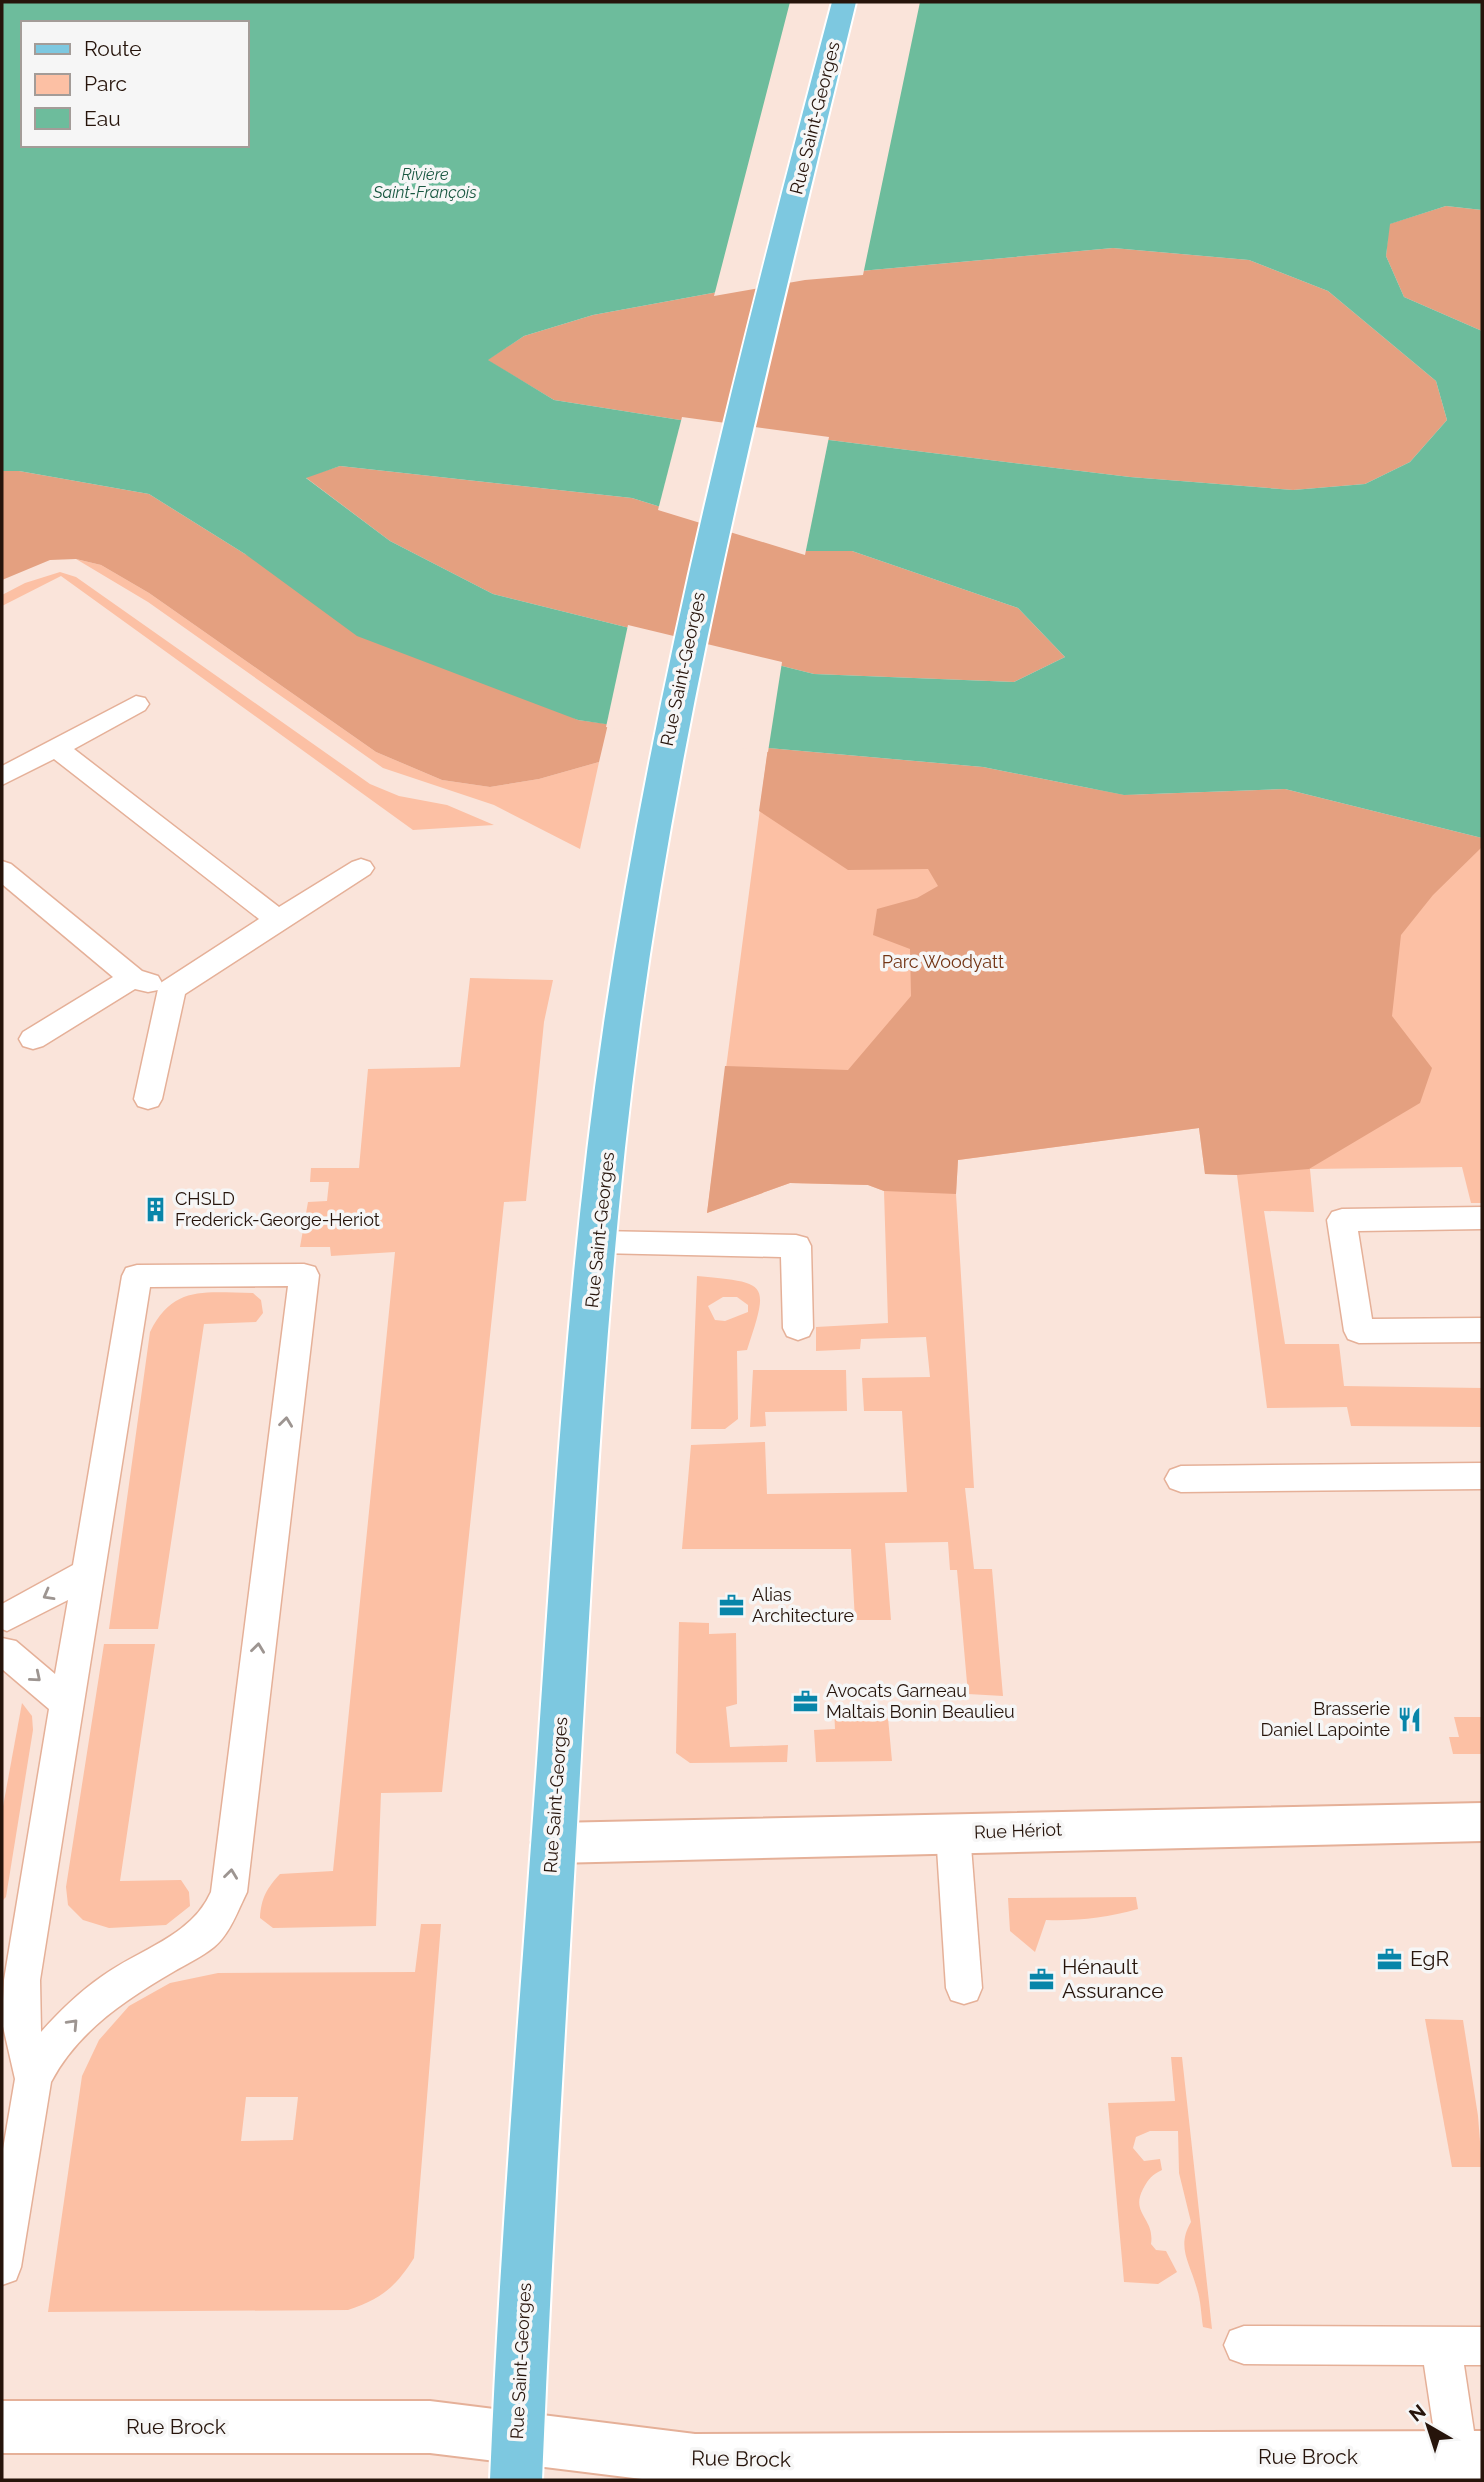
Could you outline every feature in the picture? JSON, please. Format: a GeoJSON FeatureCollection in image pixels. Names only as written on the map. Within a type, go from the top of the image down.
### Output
{"type":"FeatureCollection","features":[{"type":"Feature","properties":{"kind":"main road","name":"Rue Saint-Georges"},"geometry":{"type":"LineString","coordinates":[[517,2459],[525,2273],[574,1523],[598,1242],[621,1025],[667,741],[702,574],[844,2]]}},
{"type":"Feature","properties":{"kind":"street","name":"Rue Hériot"},"geometry":{"type":"LineString","coordinates":[[554,1843],[1482,1822]]}},
{"type":"Feature","properties":{"kind":"street","name":"Rue Brock"},"geometry":{"type":"LineString","coordinates":[[2,2427],[430,2427],[517,2459],[695,2460],[990,2469],[1366,2469],[1470,2457]]}},
{"type":"Feature","properties":{"kind":"lane"},"geometry":{"type":"LineString","coordinates":[[2,777],[136,704]]}},
{"type":"Feature","properties":{"kind":"lane"},"geometry":{"type":"LineString","coordinates":[[55,747],[278,920]]}},
{"type":"Feature","properties":{"kind":"lane"},"geometry":{"type":"LineString","coordinates":[[148,1098],[172,989],[361,868]]}},
{"type":"Feature","properties":{"kind":"lane"},"geometry":{"type":"LineString","coordinates":[[2,870],[132,978],[172,989]]}},
{"type":"Feature","properties":{"kind":"lane"},"geometry":{"type":"LineString","coordinates":[[33,1039],[132,978]]}},
{"type":"Feature","properties":{"kind":"lane"},"geometry":{"type":"LineString","coordinates":[[1482,1218],[1342,1220],[1359,1331],[1482,1330]]}},
{"type":"Feature","properties":{"kind":"lane"},"geometry":{"type":"LineString","coordinates":[[598,1242],[796,1246],[798,1328]]}},
{"type":"Feature","properties":{"kind":"lane"},"geometry":{"type":"LineString","coordinates":[[2,2267],[14,2117],[50,2049],[79,2017],[115,1987],[203,1935],[219,1914],[229,1892],[304,1275],[136,1276],[22,1980],[20,2022],[33,2079]]}},
{"type":"Feature","properties":{"kind":"lane"},"geometry":{"type":"LineString","coordinates":[[1181,1479],[1482,1476]]}},
{"type":"Feature","properties":{"kind":"lane"},"geometry":{"type":"LineString","coordinates":[[7,1617],[88,1573]]}},
{"type":"Feature","properties":{"kind":"lane"},"geometry":{"type":"LineString","coordinates":[[4,1651],[67,1704]]}},
{"type":"Feature","properties":{"kind":"lane"},"geometry":{"type":"LineString","coordinates":[[953,1833],[964,1988]]}},
{"type":"Feature","properties":{"kind":"lane"},"geometry":{"type":"LineString","coordinates":[[1244,2345],[1482,2346]]}},
{"type":"Feature","properties":{"kind":"lane"},"geometry":{"type":"LineString","coordinates":[[1441,2345],[1470,2457]]}},
{"type":"Feature","properties":{"kind":"green space"},"geometry":{"type":"Polygon","coordinates":[[[1446,206],[1482,210],[1482,331],[1404,297],[1386,256],[1389,224],[1446,206]]]}},
{"type":"Feature","properties":{"kind":"green space"},"geometry":{"type":"Polygon","coordinates":[[[1113,248],[1249,260],[1328,291],[1436,381],[1447,420],[1410,462],[1365,484],[1293,490],[1130,477],[908,450],[718,426],[554,400],[487,360],[524,336],[593,315],[805,276],[1113,248]]]}},
{"type":"Feature","properties":{"kind":"green space"},"geometry":{"type":"Polygon","coordinates":[[[340,466],[632,498],[802,551],[852,551],[1018,608],[1065,657],[1014,682],[814,674],[493,594],[390,541],[305,477],[340,466]]]}},
{"type":"Feature","properties":{"kind":"green space"},"geometry":{"type":"Polygon","coordinates":[[[2,471],[19,471],[149,494],[245,554],[578,720],[608,724],[599,762],[539,779],[490,787],[442,780],[376,752],[149,593],[101,565],[76,559],[50,560],[2,580],[2,471]]]}},
{"type":"Feature","properties":{"kind":"green space"},"geometry":{"type":"Polygon","coordinates":[[[76,559],[101,565],[149,593],[376,752],[442,780],[490,787],[539,779],[599,762],[580,849],[494,805],[383,768],[148,602],[76,559]]]}},
{"type":"Feature","properties":{"kind":"green space"},"geometry":{"type":"Polygon","coordinates":[[[60,572],[76,577],[370,784],[399,796],[447,805],[494,825],[413,830],[61,576],[2,606],[2,595],[25,583],[60,572]]]}},
{"type":"Feature","properties":{"kind":"green space","name":"Parc Woodyatt"},"geometry":{"type":"Polygon","coordinates":[[[768,748],[1482,838],[1482,1203],[1471,1203],[1462,1167],[1310,1169],[1314,1212],[1264,1211],[1285,1344],[1339,1344],[1344,1386],[1482,1388],[1482,1427],[1351,1426],[1347,1407],[1267,1408],[1237,1175],[1205,1174],[1199,1128],[958,1160],[956,1194],[974,1488],[965,1488],[974,1569],[992,1569],[1003,1696],[968,1694],[957,1570],[950,1570],[948,1542],[885,1543],[891,1620],[855,1620],[851,1549],[682,1549],[691,1445],[765,1442],[767,1494],[907,1492],[902,1411],[864,1411],[862,1378],[930,1377],[926,1337],[861,1339],[860,1349],[816,1351],[816,1327],[888,1323],[884,1191],[868,1185],[790,1183],[707,1213],[768,748]]]}},
{"type":"Feature","properties":{"kind":"green space","name":"Parc Woodyatt"},"geometry":{"type":"Polygon","coordinates":[[[768,748],[983,767],[1124,795],[1285,789],[1482,838],[1482,847],[1433,895],[1401,935],[1392,1016],[1432,1068],[1420,1103],[1309,1169],[1237,1175],[1205,1174],[1199,1128],[958,1160],[956,1194],[884,1191],[868,1185],[790,1183],[707,1213],[725,1066],[848,1070],[911,996],[910,949],[873,935],[877,909],[917,898],[938,886],[928,869],[848,870],[759,811],[768,748]]]}},
{"type":"Feature","properties":{"kind":"green space"},"geometry":{"type":"Polygon","coordinates":[[[470,978],[553,980],[544,1022],[526,1201],[504,1202],[442,1792],[381,1793],[376,1926],[273,1928],[260,1918],[266,1894],[280,1874],[333,1871],[395,1252],[331,1256],[330,1247],[300,1247],[308,1202],[327,1201],[329,1182],[310,1182],[311,1168],[359,1168],[368,1069],[460,1067],[470,978]]]}},
{"type":"Feature","properties":{"kind":"green space"},"geometry":{"type":"Polygon","coordinates":[[[697,1276],[750,1284],[757,1290],[760,1298],[759,1310],[747,1350],[737,1351],[738,1419],[725,1429],[691,1429],[697,1276]],[[723,1297],[708,1306],[715,1320],[725,1321],[748,1312],[748,1305],[737,1297],[723,1297]]]}},
{"type":"Feature","properties":{"kind":"green space"},"geometry":{"type":"Polygon","coordinates":[[[253,1293],[261,1300],[263,1313],[256,1322],[204,1324],[158,1629],[109,1629],[150,1332],[170,1306],[193,1294],[253,1293]]]}},
{"type":"Feature","properties":{"kind":"green space"},"geometry":{"type":"Polygon","coordinates":[[[753,1370],[846,1370],[847,1411],[765,1412],[766,1426],[750,1427],[753,1370]]]}},
{"type":"Feature","properties":{"kind":"green space"},"geometry":{"type":"Polygon","coordinates":[[[679,1622],[709,1623],[709,1634],[736,1633],[737,1704],[726,1707],[730,1747],[788,1745],[787,1762],[690,1763],[676,1753],[679,1622]]]}},
{"type":"Feature","properties":{"kind":"green space"},"geometry":{"type":"Polygon","coordinates":[[[104,1644],[155,1644],[120,1881],[181,1880],[189,1892],[190,1906],[166,1925],[109,1928],[83,1920],[68,1905],[66,1887],[104,1644]]]}},
{"type":"Feature","properties":{"kind":"green space"},"geometry":{"type":"Polygon","coordinates":[[[22,1703],[32,1716],[33,1730],[6,1897],[2,1901],[2,1812],[22,1703]]]}},
{"type":"Feature","properties":{"kind":"green space"},"geometry":{"type":"Polygon","coordinates":[[[834,1707],[887,1707],[892,1761],[816,1762],[814,1730],[835,1729],[834,1707]]]}},
{"type":"Feature","properties":{"kind":"green space"},"geometry":{"type":"Polygon","coordinates":[[[1454,1717],[1482,1717],[1482,1754],[1453,1754],[1449,1737],[1459,1737],[1454,1717]]]}},
{"type":"Feature","properties":{"kind":"green space"},"geometry":{"type":"Polygon","coordinates":[[[1136,1897],[1138,1909],[1092,1918],[1046,1920],[1035,1952],[1010,1931],[1008,1898],[1136,1897]]]}},
{"type":"Feature","properties":{"kind":"green space"},"geometry":{"type":"Polygon","coordinates":[[[421,1924],[441,1924],[414,2258],[393,2285],[378,2297],[348,2310],[48,2312],[82,2076],[99,2040],[129,2006],[170,1983],[218,1973],[415,1972],[421,1924]],[[246,2097],[241,2141],[293,2140],[298,2097],[246,2097]]]}},
{"type":"Feature","properties":{"kind":"green space"},"geometry":{"type":"Polygon","coordinates":[[[1425,2019],[1463,2020],[1478,2116],[1482,2167],[1452,2167],[1425,2019]]]}},
{"type":"Feature","properties":{"kind":"green space"},"geometry":{"type":"Polygon","coordinates":[[[1171,2057],[1182,2057],[1212,2329],[1203,2327],[1198,2294],[1184,2247],[1191,2222],[1179,2173],[1178,2131],[1150,2131],[1136,2137],[1133,2148],[1144,2161],[1160,2159],[1162,2170],[1147,2182],[1139,2204],[1150,2228],[1151,2244],[1156,2250],[1166,2251],[1177,2272],[1158,2284],[1124,2282],[1108,2103],[1175,2101],[1171,2057]]]}},
{"type":"Feature","properties":{"kind":"water","name":"Rivière Saint-François"},"geometry":{"type":"Polygon","coordinates":[[[2,2],[1482,2],[1482,210],[1446,206],[1390,224],[1386,256],[1404,297],[1482,331],[1482,838],[1285,789],[1124,795],[983,767],[768,748],[578,720],[357,636],[245,554],[149,494],[19,471],[2,471],[2,2]],[[1113,248],[805,276],[593,315],[524,336],[488,360],[554,400],[718,426],[908,450],[1130,477],[1293,490],[1365,484],[1410,462],[1447,420],[1436,381],[1328,291],[1249,260],[1113,248]],[[340,466],[306,478],[390,541],[493,594],[814,674],[1014,682],[1065,657],[1018,608],[852,551],[802,551],[632,498],[340,466]]]}},
{"type":"Feature","properties":{"kind":"pier"},"geometry":{"type":"Polygon","coordinates":[[[790,2],[920,2],[863,275],[805,280],[714,296],[790,2]]]}},
{"type":"Feature","properties":{"kind":"pier"},"geometry":{"type":"Polygon","coordinates":[[[682,417],[829,437],[805,555],[658,510],[682,417]]]}},
{"type":"Feature","properties":{"kind":"pier"},"geometry":{"type":"Polygon","coordinates":[[[628,625],[782,662],[768,752],[606,727],[628,625]]]}},
{"type":"Feature","properties":{"kind":"place","name":"CHSLD Frederick-George-Heriot"},"geometry":{"type":"Point","coordinates":[155,1209]}},
{"type":"Feature","properties":{"kind":"place","name":"Alias Architecture"},"geometry":{"type":"Point","coordinates":[732,1605]}},
{"type":"Feature","properties":{"kind":"place","name":"Avocats Garneau Maltais Bonin Beaulieu"},"geometry":{"type":"Point","coordinates":[806,1701]}},
{"type":"Feature","properties":{"kind":"place","name":"Brasserie Daniel Lapointe"},"geometry":{"type":"Point","coordinates":[1410,1719]}},
{"type":"Feature","properties":{"kind":"place","name":"EgR"},"geometry":{"type":"Point","coordinates":[1390,1959]}},
{"type":"Feature","properties":{"kind":"place","name":"Hénault Assurance"},"geometry":{"type":"Point","coordinates":[1042,1979]}}]}
